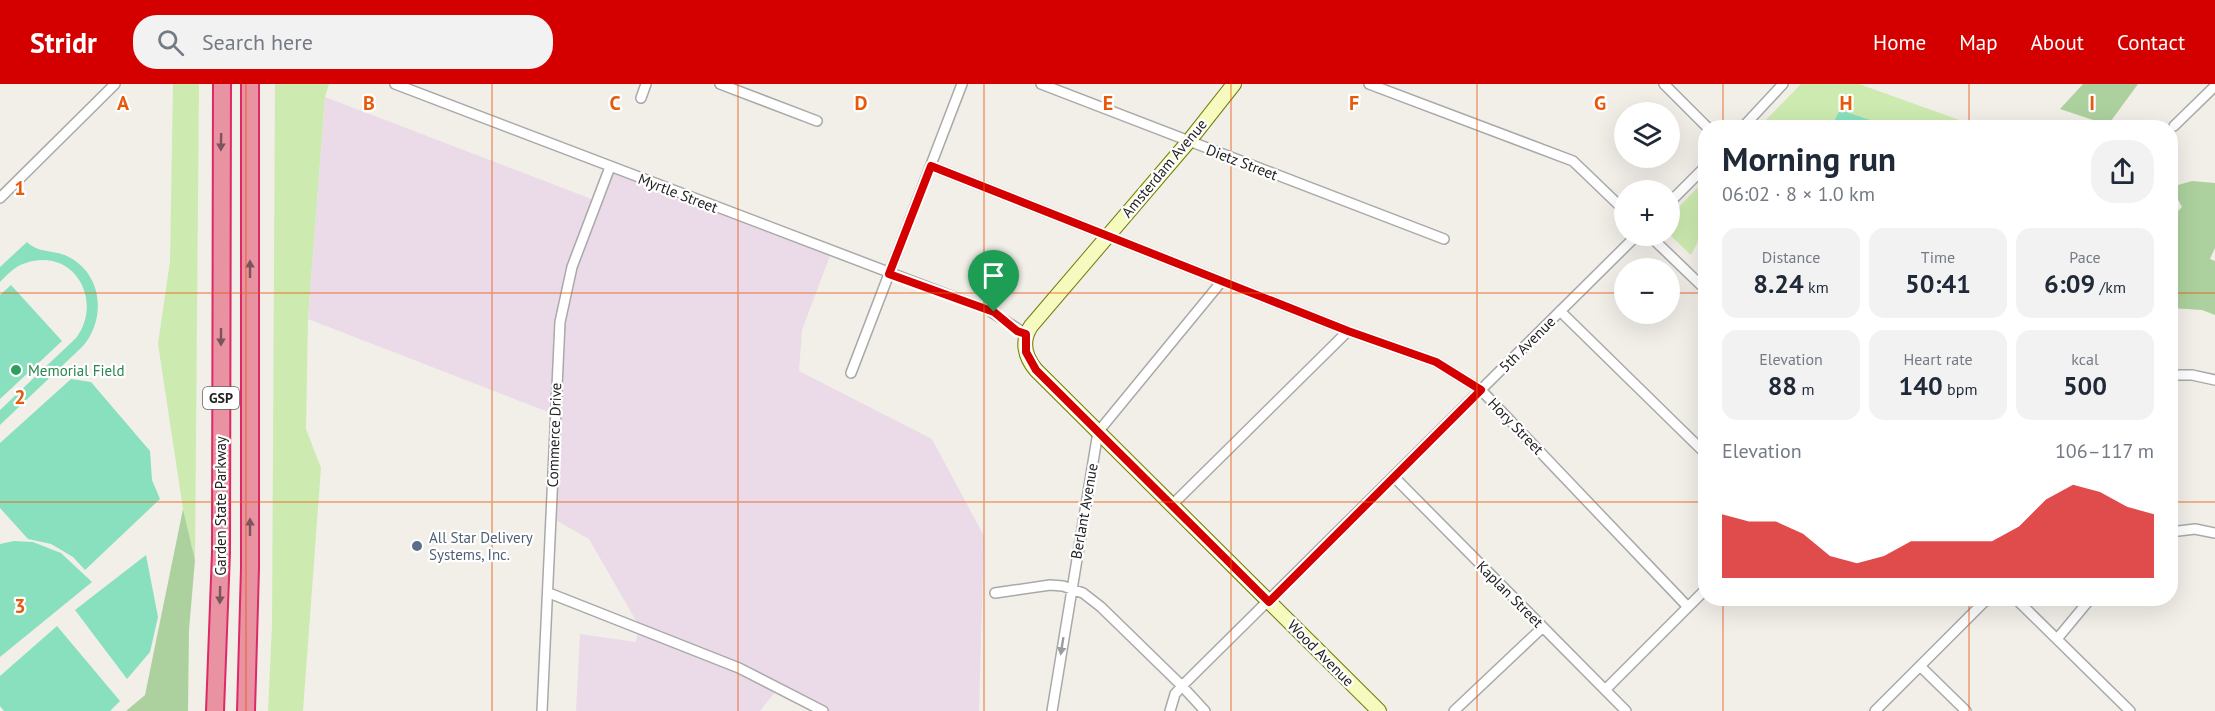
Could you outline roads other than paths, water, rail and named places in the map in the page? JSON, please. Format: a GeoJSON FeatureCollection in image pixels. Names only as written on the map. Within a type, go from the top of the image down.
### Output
{"type":"FeatureCollection","features":[{"type":"Feature","properties":{"kind":"highway","name":"Garden State Parkway"},"geometry":{"type":"LineString","coordinates":[[215,711],[220,552],[222,84]]}},
{"type":"Feature","properties":{"kind":"highway","name":"Garden State Parkway"},"geometry":{"type":"LineString","coordinates":[[246,711],[250,548],[250,84]]}},
{"type":"Feature","properties":{"kind":"main road","name":"Amsterdam Avenue"},"geometry":{"type":"LineString","coordinates":[[1026,334],[1030,326],[1189,141],[1234,84]]}},
{"type":"Feature","properties":{"kind":"main road","name":"Wood Avenue"},"geometry":{"type":"LineString","coordinates":[[1026,334],[1026,352],[1032,365],[1379,711]]}},
{"type":"Feature","properties":{"kind":"street"},"geometry":{"type":"LineString","coordinates":[[0,198],[115,84]]}},
{"type":"Feature","properties":{"kind":"street","name":"Myrtle Street"},"geometry":{"type":"LineString","coordinates":[[395,84],[889,274],[994,312],[1017,331],[1026,334]]}},
{"type":"Feature","properties":{"kind":"street"},"geometry":{"type":"LineString","coordinates":[[640,98],[646,84]]}},
{"type":"Feature","properties":{"kind":"street"},"geometry":{"type":"LineString","coordinates":[[720,84],[817,121]]}},
{"type":"Feature","properties":{"kind":"street"},"geometry":{"type":"LineString","coordinates":[[851,373],[962,84]]}},
{"type":"Feature","properties":{"kind":"street","name":"Dietz Street"},"geometry":{"type":"LineString","coordinates":[[1041,84],[1444,239]]}},
{"type":"Feature","properties":{"kind":"street"},"geometry":{"type":"LineString","coordinates":[[1369,84],[1574,161],[1614,200]]}},
{"type":"Feature","properties":{"kind":"street"},"geometry":{"type":"LineString","coordinates":[[1664,84],[1700,120]]}},
{"type":"Feature","properties":{"kind":"street"},"geometry":{"type":"LineString","coordinates":[[1749,120],[1783,84]]}},
{"type":"Feature","properties":{"kind":"street"},"geometry":{"type":"LineString","coordinates":[[2178,122],[2215,86]]}},
{"type":"Feature","properties":{"kind":"street","name":"Hory Street"},"geometry":{"type":"LineString","coordinates":[[931,166],[1348,331],[1436,362],[1481,390],[1688,607]]}},
{"type":"Feature","properties":{"kind":"street","name":"Commerce Drive"},"geometry":{"type":"LineString","coordinates":[[542,711],[560,322],[572,267],[610,167]]}},
{"type":"Feature","properties":{"kind":"street"},"geometry":{"type":"LineString","coordinates":[[1680,192],[1698,174]]}},
{"type":"Feature","properties":{"kind":"street","name":"5th Avenue"},"geometry":{"type":"LineString","coordinates":[[1170,711],[1173,700],[1182,686],[1625,246]]}},
{"type":"Feature","properties":{"kind":"street"},"geometry":{"type":"LineString","coordinates":[[1660,246],[1698,282]]}},
{"type":"Feature","properties":{"kind":"street","name":"Berlant Avenue"},"geometry":{"type":"LineString","coordinates":[[1052,711],[1098,432],[1222,281]]}},
{"type":"Feature","properties":{"kind":"street"},"geometry":{"type":"LineString","coordinates":[[1560,311],[1698,446]]}},
{"type":"Feature","properties":{"kind":"street"},"geometry":{"type":"LineString","coordinates":[[1172,505],[1348,331]]}},
{"type":"Feature","properties":{"kind":"street"},"geometry":{"type":"LineString","coordinates":[[2178,375],[2192,375],[2215,380]]}},
{"type":"Feature","properties":{"kind":"street","name":"Kaplan Street"},"geometry":{"type":"LineString","coordinates":[[1394,477],[1626,711]]}},
{"type":"Feature","properties":{"kind":"street"},"geometry":{"type":"LineString","coordinates":[[2178,531],[2195,529],[2215,533]]}},
{"type":"Feature","properties":{"kind":"street"},"geometry":{"type":"LineString","coordinates":[[995,593],[1043,585],[1071,588],[1095,602],[1205,711]]}},
{"type":"Feature","properties":{"kind":"street"},"geometry":{"type":"LineString","coordinates":[[549,593],[739,668],[823,711]]}},
{"type":"Feature","properties":{"kind":"street"},"geometry":{"type":"LineString","coordinates":[[1605,690],[1698,597]]}},
{"type":"Feature","properties":{"kind":"street"},"geometry":{"type":"LineString","coordinates":[[1875,711],[1980,606]]}},
{"type":"Feature","properties":{"kind":"street"},"geometry":{"type":"LineString","coordinates":[[2023,606],[2130,711]]}},
{"type":"Feature","properties":{"kind":"street"},"geometry":{"type":"LineString","coordinates":[[2056,639],[2084,606]]}},
{"type":"Feature","properties":{"kind":"street"},"geometry":{"type":"LineString","coordinates":[[1454,711],[1543,627]]}},
{"type":"Feature","properties":{"kind":"street"},"geometry":{"type":"LineString","coordinates":[[1920,666],[1966,711]]}},
{"type":"Feature","properties":{"kind":"place","name":"Memorial Field"},"geometry":{"type":"Point","coordinates":[16,370]}},
{"type":"Feature","properties":{"kind":"place","name":"All Star Delivery Systems, Inc."},"geometry":{"type":"Point","coordinates":[417,546]}}]}
